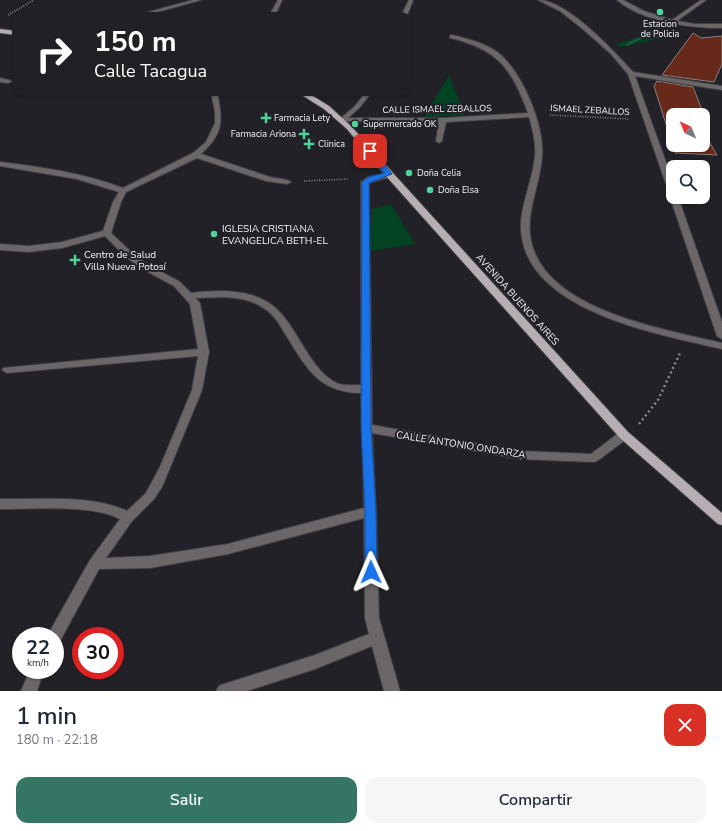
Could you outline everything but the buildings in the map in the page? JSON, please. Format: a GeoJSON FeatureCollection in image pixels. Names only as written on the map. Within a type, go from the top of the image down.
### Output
{"type":"FeatureCollection","features":[{"type":"Feature","properties":{"kind":"main road"},"geometry":{"type":"LineString","coordinates":[[0,31],[12,32]]}},
{"type":"Feature","properties":{"kind":"main road","name":"AVENIDA BUENOS AIRES"},"geometry":{"type":"LineString","coordinates":[[309,96],[342,120],[361,139],[389,174],[624,435],[722,520]]}},
{"type":"Feature","properties":{"kind":"street"},"geometry":{"type":"LineString","coordinates":[[152,12],[199,0]]}},
{"type":"Feature","properties":{"kind":"street"},"geometry":{"type":"LineString","coordinates":[[274,12],[280,0]]}},
{"type":"Feature","properties":{"kind":"street"},"geometry":{"type":"LineString","coordinates":[[406,12],[411,0]]}},
{"type":"Feature","properties":{"kind":"street"},"geometry":{"type":"LineString","coordinates":[[540,0],[562,10],[613,53],[632,74],[666,173]]}},
{"type":"Feature","properties":{"kind":"street"},"geometry":{"type":"LineString","coordinates":[[619,0],[641,12],[673,21],[694,26],[722,26]]}},
{"type":"Feature","properties":{"kind":"street"},"geometry":{"type":"LineString","coordinates":[[673,21],[704,0]]}},
{"type":"Feature","properties":{"kind":"street"},"geometry":{"type":"LineString","coordinates":[[452,37],[476,44],[500,58],[511,73],[533,115],[539,153],[527,205],[524,226],[528,247],[538,265],[555,284],[580,302],[604,313],[641,327],[722,346]]}},
{"type":"Feature","properties":{"kind":"street"},"geometry":{"type":"LineString","coordinates":[[632,74],[722,88]]}},
{"type":"Feature","properties":{"kind":"street"},"geometry":{"type":"LineString","coordinates":[[0,80],[9,81]]}},
{"type":"Feature","properties":{"kind":"street"},"geometry":{"type":"LineString","coordinates":[[106,233],[117,202],[123,191],[196,155],[210,143],[218,123],[218,112],[215,96]]}},
{"type":"Feature","properties":{"kind":"street"},"geometry":{"type":"LineString","coordinates":[[342,120],[357,107],[366,96]]}},
{"type":"Feature","properties":{"kind":"street","name":"CALLE ISMAEL ZEBALLOS"},"geometry":{"type":"LineString","coordinates":[[342,120],[443,120],[533,115]]}},
{"type":"Feature","properties":{"kind":"street"},"geometry":{"type":"LineString","coordinates":[[439,141],[443,120]]}},
{"type":"Feature","properties":{"kind":"street"},"geometry":{"type":"LineString","coordinates":[[196,155],[269,179],[287,182]]}},
{"type":"Feature","properties":{"kind":"street"},"geometry":{"type":"LineString","coordinates":[[0,164],[30,168],[91,180],[123,191]]}},
{"type":"Feature","properties":{"kind":"street"},"geometry":{"type":"LineString","coordinates":[[389,174],[365,182],[366,428],[370,512],[372,618],[376,638],[392,691]]}},
{"type":"Feature","properties":{"kind":"street"},"geometry":{"type":"LineString","coordinates":[[676,204],[722,336]]}},
{"type":"Feature","properties":{"kind":"street"},"geometry":{"type":"LineString","coordinates":[[0,247],[29,249],[62,245],[106,233]]}},
{"type":"Feature","properties":{"kind":"street"},"geometry":{"type":"LineString","coordinates":[[59,627],[95,564],[128,517],[150,496],[166,467],[197,390],[204,352],[195,302],[177,284],[137,261],[106,233]]}},
{"type":"Feature","properties":{"kind":"street"},"geometry":{"type":"LineString","coordinates":[[189,296],[210,293],[225,294],[251,299],[272,308],[322,379],[334,386],[352,389],[367,389]]}},
{"type":"Feature","properties":{"kind":"street"},"geometry":{"type":"LineString","coordinates":[[7,370],[204,352]]}},
{"type":"Feature","properties":{"kind":"street","name":"CALLE ANTONIO ONDARZA"},"geometry":{"type":"LineString","coordinates":[[366,428],[520,455],[593,458],[624,435]]}},
{"type":"Feature","properties":{"kind":"street"},"geometry":{"type":"LineString","coordinates":[[0,504],[86,505],[114,510],[128,517]]}},
{"type":"Feature","properties":{"kind":"street"},"geometry":{"type":"LineString","coordinates":[[95,564],[150,562],[228,549],[370,512]]}},
{"type":"Feature","properties":{"kind":"street"},"geometry":{"type":"LineString","coordinates":[[224,691],[302,666],[376,638]]}},
{"type":"Feature","properties":{"kind":"street"},"geometry":{"type":"LineString","coordinates":[[29,691],[34,679]]}},
{"type":"Feature","properties":{"kind":"path"},"geometry":{"type":"LineString","coordinates":[[13,12],[34,0]]}},
{"type":"Feature","properties":{"kind":"path"},"geometry":{"type":"LineString","coordinates":[[4,17],[12,12]]}},
{"type":"Feature","properties":{"kind":"path"},"geometry":{"type":"LineString","coordinates":[[613,53],[673,21]]}},
{"type":"Feature","properties":{"kind":"path","name":"ISMAEL ZEBALLOS"},"geometry":{"type":"LineString","coordinates":[[533,115],[648,120]]}},
{"type":"Feature","properties":{"kind":"path"},"geometry":{"type":"LineString","coordinates":[[287,182],[340,178],[354,179],[365,182]]}},
{"type":"Feature","properties":{"kind":"path"},"geometry":{"type":"LineString","coordinates":[[624,435],[651,412],[658,402],[681,350],[684,337]]}},
{"type":"Feature","properties":{"kind":"green space"},"geometry":{"type":"Polygon","coordinates":[[[654,28],[675,36],[621,47],[616,44],[637,37],[654,28]]]}},
{"type":"Feature","properties":{"kind":"green space"},"geometry":{"type":"Polygon","coordinates":[[[449,75],[465,115],[424,117],[449,75]]]}},
{"type":"Feature","properties":{"kind":"green space"},"geometry":{"type":"Polygon","coordinates":[[[391,204],[415,244],[370,251],[372,209],[391,204]]]}},
{"type":"Feature","properties":{"kind":"place","name":"Estacion de Policia"},"geometry":{"type":"Point","coordinates":[660,12]}},
{"type":"Feature","properties":{"kind":"place","name":"Farmacia Lety"},"geometry":{"type":"Point","coordinates":[266,118]}},
{"type":"Feature","properties":{"kind":"place","name":"Supermercado OK"},"geometry":{"type":"Point","coordinates":[355,124]}},
{"type":"Feature","properties":{"kind":"place","name":"Farmacia Ariona"},"geometry":{"type":"Point","coordinates":[304,134]}},
{"type":"Feature","properties":{"kind":"place","name":"Clinica"},"geometry":{"type":"Point","coordinates":[309,144]}},
{"type":"Feature","properties":{"kind":"place","name":"Doña Celia"},"geometry":{"type":"Point","coordinates":[409,173]}},
{"type":"Feature","properties":{"kind":"place","name":"Doña Elsa"},"geometry":{"type":"Point","coordinates":[430,190]}},
{"type":"Feature","properties":{"kind":"place","name":"IGLESIA CRISTIANA EVANGELICA BETH-EL"},"geometry":{"type":"Point","coordinates":[214,234]}},
{"type":"Feature","properties":{"kind":"place","name":"Centro de Salud Villa Nueva Potosí"},"geometry":{"type":"Point","coordinates":[75,260]}},
{"type":"Feature","properties":{"kind":"route"},"geometry":{"type":"LineString","coordinates":[[370,151],[389,174],[365,182],[366,428],[371,572]]}}]}
